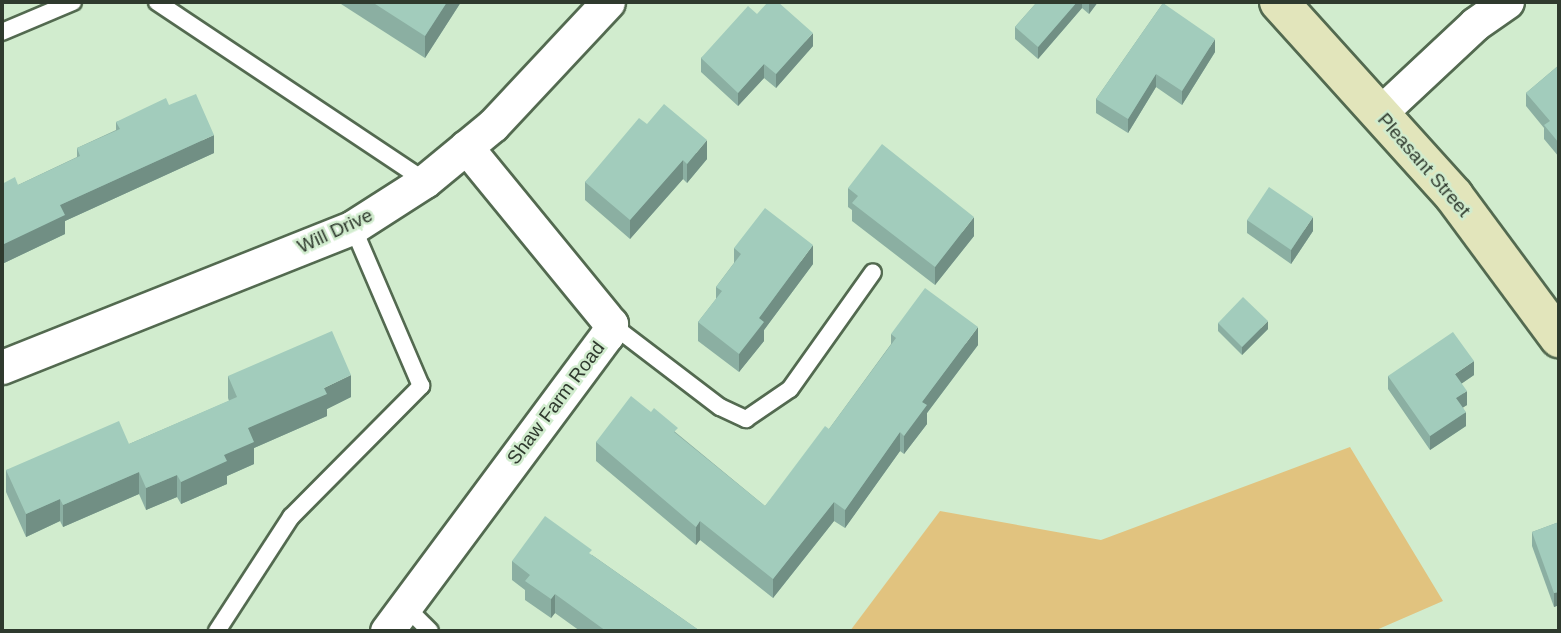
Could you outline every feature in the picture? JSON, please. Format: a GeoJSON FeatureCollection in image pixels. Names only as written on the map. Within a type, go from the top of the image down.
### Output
{"type":"FeatureCollection","features":[{"type":"Feature","properties":{"kind":"main road","name":"Pleasant Street"},"geometry":{"type":"LineString","coordinates":[[1279,2],[1454,196],[1559,338]]}},
{"type":"Feature","properties":{"kind":"street","name":"Will Drive"},"geometry":{"type":"LineString","coordinates":[[2,367],[353,227],[425,181],[493,125],[608,2]]}},
{"type":"Feature","properties":{"kind":"street"},"geometry":{"type":"LineString","coordinates":[[1380,113],[1475,24],[1507,2]]}},
{"type":"Feature","properties":{"kind":"street","name":"Shaw Farm Road"},"geometry":{"type":"LineString","coordinates":[[396,619],[607,335],[611,324],[466,147]]}},
{"type":"Feature","properties":{"kind":"lane"},"geometry":{"type":"LineString","coordinates":[[2,32],[73,2]]}},
{"type":"Feature","properties":{"kind":"lane"},"geometry":{"type":"LineString","coordinates":[[157,2],[425,181]]}},
{"type":"Feature","properties":{"kind":"lane"},"geometry":{"type":"LineString","coordinates":[[217,631],[291,517],[421,386],[353,227]]}},
{"type":"Feature","properties":{"kind":"lane"},"geometry":{"type":"LineString","coordinates":[[611,324],[720,407],[746,419],[759,413],[790,389],[873,272]]}},
{"type":"Feature","properties":{"kind":"lane"},"geometry":{"type":"LineString","coordinates":[[396,619],[430,631]]}},
{"type":"Feature","properties":{"kind":"shaded area"},"geometry":{"type":"Polygon","coordinates":[[[1350,447],[1443,601],[1374,631],[850,631],[940,511],[1101,540],[1350,447]]]}},
{"type":"Feature","properties":{"kind":"building"},"geometry":{"type":"Polygon","coordinates":[[[372,2],[447,2],[425,36],[372,2]]]}},
{"type":"Feature","properties":{"kind":"building"},"geometry":{"type":"Polygon","coordinates":[[[768,2],[778,2],[813,33],[776,74],[764,64],[738,93],[701,58],[748,6],[757,14],[768,2]]]}},
{"type":"Feature","properties":{"kind":"building"},"geometry":{"type":"Polygon","coordinates":[[[1037,2],[1077,2],[1038,47],[1015,27],[1037,2]]]}},
{"type":"Feature","properties":{"kind":"building"},"geometry":{"type":"Polygon","coordinates":[[[1163,3],[1215,39],[1182,91],[1156,74],[1128,119],[1096,99],[1163,3]]]}},
{"type":"Feature","properties":{"kind":"building"},"geometry":{"type":"Polygon","coordinates":[[[1559,65],[1559,143],[1544,125],[1550,121],[1526,93],[1559,65]]]}},
{"type":"Feature","properties":{"kind":"building"},"geometry":{"type":"Polygon","coordinates":[[[196,94],[214,135],[60,205],[65,215],[2,245],[2,184],[15,177],[18,185],[80,156],[77,148],[120,129],[116,122],[166,98],[169,105],[196,94]]]}},
{"type":"Feature","properties":{"kind":"building"},"geometry":{"type":"Polygon","coordinates":[[[664,104],[707,140],[687,164],[683,160],[630,220],[585,182],[639,118],[647,124],[664,104]]]}},
{"type":"Feature","properties":{"kind":"building"},"geometry":{"type":"Polygon","coordinates":[[[882,144],[974,217],[935,267],[852,203],[858,196],[848,188],[882,144]]]}},
{"type":"Feature","properties":{"kind":"building"},"geometry":{"type":"Polygon","coordinates":[[[1269,187],[1313,217],[1291,250],[1247,220],[1269,187]]]}},
{"type":"Feature","properties":{"kind":"building"},"geometry":{"type":"Polygon","coordinates":[[[765,208],[813,245],[759,318],[764,322],[739,354],[698,322],[722,291],[716,287],[741,254],[734,248],[765,208]]]}},
{"type":"Feature","properties":{"kind":"building"},"geometry":{"type":"Polygon","coordinates":[[[925,288],[978,327],[922,402],[927,405],[904,436],[900,432],[845,510],[834,502],[773,579],[700,521],[696,527],[596,442],[631,396],[651,412],[654,408],[678,428],[674,432],[765,506],[825,426],[829,429],[896,338],[891,334],[925,288]]]}},
{"type":"Feature","properties":{"kind":"building"},"geometry":{"type":"Polygon","coordinates":[[[1243,297],[1268,321],[1242,347],[1218,323],[1243,297]]]}},
{"type":"Feature","properties":{"kind":"building"},"geometry":{"type":"Polygon","coordinates":[[[332,331],[351,375],[324,388],[327,394],[248,428],[254,442],[224,455],[227,461],[181,482],[177,475],[146,488],[139,472],[63,505],[60,499],[26,514],[6,470],[119,421],[129,444],[237,397],[228,376],[332,331]]]}},
{"type":"Feature","properties":{"kind":"building"},"geometry":{"type":"Polygon","coordinates":[[[1453,332],[1474,361],[1455,374],[1467,391],[1456,398],[1466,412],[1430,436],[1388,376],[1453,332]]]}},
{"type":"Feature","properties":{"kind":"building"},"geometry":{"type":"Polygon","coordinates":[[[545,516],[592,550],[589,553],[700,631],[606,631],[555,594],[551,599],[525,581],[530,575],[512,561],[545,516]]]}},
{"type":"Feature","properties":{"kind":"building"},"geometry":{"type":"Polygon","coordinates":[[[1559,522],[1559,592],[1554,593],[1532,532],[1559,522]]]}}]}
